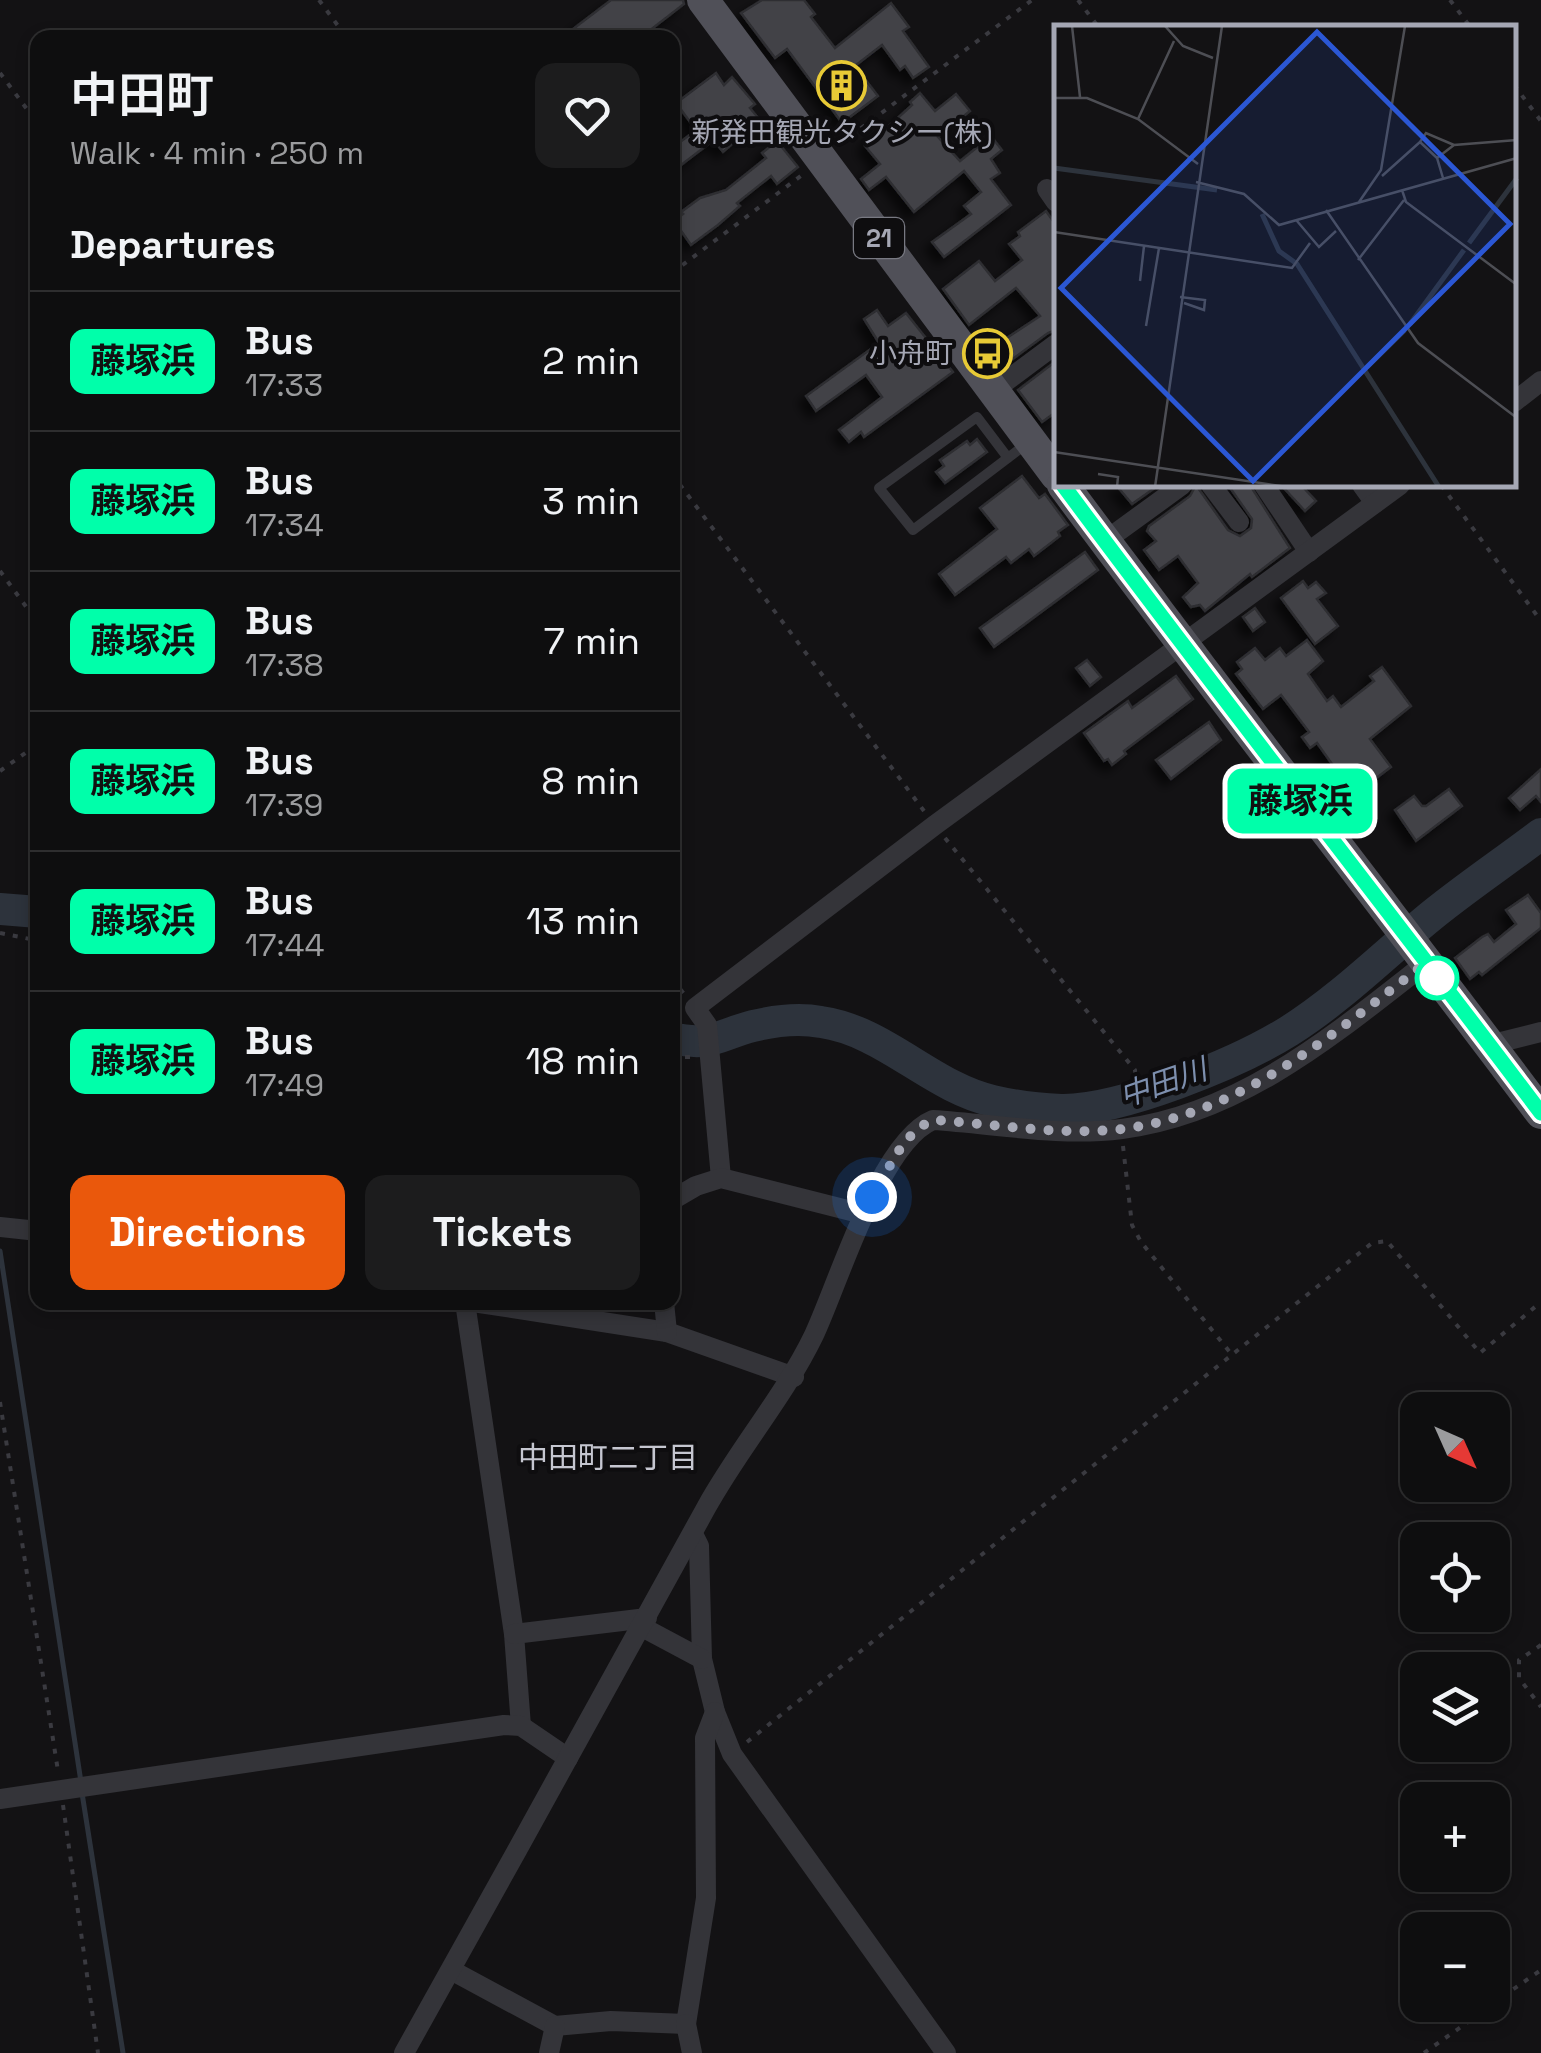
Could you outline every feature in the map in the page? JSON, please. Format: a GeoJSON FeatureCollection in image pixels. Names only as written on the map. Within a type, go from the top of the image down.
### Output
{"type":"FeatureCollection","features":[{"type":"Feature","properties":{"kind":"main road","name":"21"},"geometry":{"type":"LineString","coordinates":[[702,0],[1038,453]]}},
{"type":"Feature","properties":{"kind":"main road"},"geometry":{"type":"LineString","coordinates":[[1065,488],[1541,1113]]}},
{"type":"Feature","properties":{"kind":"street"},"geometry":{"type":"LineString","coordinates":[[992,391],[1054,345]]}},
{"type":"Feature","properties":{"kind":"street"},"geometry":{"type":"LineString","coordinates":[[1516,400],[1541,381]]}},
{"type":"Feature","properties":{"kind":"street"},"geometry":{"type":"LineString","coordinates":[[1105,540],[1178,488]]}},
{"type":"Feature","properties":{"kind":"street"},"geometry":{"type":"LineString","coordinates":[[1214,488],[1239,522]]}},
{"type":"Feature","properties":{"kind":"street"},"geometry":{"type":"LineString","coordinates":[[1266,488],[1309,552]]}},
{"type":"Feature","properties":{"kind":"street"},"geometry":{"type":"LineString","coordinates":[[1364,488],[1375,502]]}},
{"type":"Feature","properties":{"kind":"street"},"geometry":{"type":"LineString","coordinates":[[721,1178],[708,1025],[695,1008],[934,825],[1396,488]]}},
{"type":"Feature","properties":{"kind":"street"},"geometry":{"type":"LineString","coordinates":[[404,2053],[707,1506],[794,1377],[834,1292],[863,1214],[901,1147],[918,1126],[933,1120],[1046,1132],[1121,1129],[1186,1114],[1248,1088],[1313,1050],[1424,959]]}},
{"type":"Feature","properties":{"kind":"street"},"geometry":{"type":"LineString","coordinates":[[1490,1045],[1541,1032]]}},
{"type":"Feature","properties":{"kind":"street"},"geometry":{"type":"LineString","coordinates":[[680,1195],[721,1178],[863,1214]]}},
{"type":"Feature","properties":{"kind":"street"},"geometry":{"type":"LineString","coordinates":[[0,1227],[30,1230]]}},
{"type":"Feature","properties":{"kind":"street"},"geometry":{"type":"LineString","coordinates":[[466,1310],[514,1634],[521,1726]]}},
{"type":"Feature","properties":{"kind":"street"},"geometry":{"type":"LineString","coordinates":[[525,1310],[667,1332],[794,1377]]}},
{"type":"Feature","properties":{"kind":"street"},"geometry":{"type":"LineString","coordinates":[[665,1310],[667,1332]]}},
{"type":"Feature","properties":{"kind":"street"},"geometry":{"type":"LineString","coordinates":[[692,1534],[700,1546],[702,1659],[715,1712],[732,1754],[946,2053]]}},
{"type":"Feature","properties":{"kind":"street"},"geometry":{"type":"LineString","coordinates":[[514,1634],[644,1622],[702,1659]]}},
{"type":"Feature","properties":{"kind":"street"},"geometry":{"type":"LineString","coordinates":[[692,2053],[686,2024],[706,1898],[705,1738],[715,1712]]}},
{"type":"Feature","properties":{"kind":"street"},"geometry":{"type":"LineString","coordinates":[[0,1799],[504,1725],[521,1726],[568,1758]]}},
{"type":"Feature","properties":{"kind":"street"},"geometry":{"type":"LineString","coordinates":[[451,1970],[555,2026],[612,2021],[686,2024]]}},
{"type":"Feature","properties":{"kind":"street"},"geometry":{"type":"LineString","coordinates":[[549,2053],[555,2026]]}},
{"type":"Feature","properties":{"kind":"lane"},"geometry":{"type":"LineString","coordinates":[[978,417],[1038,453],[913,530],[879,488],[978,417]]}},
{"type":"Feature","properties":{"kind":"path"},"geometry":{"type":"LineString","coordinates":[[319,0],[341,30]]}},
{"type":"Feature","properties":{"kind":"path"},"geometry":{"type":"LineString","coordinates":[[680,266],[1032,0]]}},
{"type":"Feature","properties":{"kind":"path"},"geometry":{"type":"LineString","coordinates":[[1078,0],[1097,25]]}},
{"type":"Feature","properties":{"kind":"path"},"geometry":{"type":"LineString","coordinates":[[1450,0],[1469,25]]}},
{"type":"Feature","properties":{"kind":"path"},"geometry":{"type":"LineString","coordinates":[[0,73],[30,113]]}},
{"type":"Feature","properties":{"kind":"path"},"geometry":{"type":"LineString","coordinates":[[1516,88],[1541,121]]}},
{"type":"Feature","properties":{"kind":"path"},"geometry":{"type":"LineString","coordinates":[[680,485],[934,825],[1135,1070],[1138,1113]]}},
{"type":"Feature","properties":{"kind":"path"},"geometry":{"type":"LineString","coordinates":[[1443,488],[1541,621]]}},
{"type":"Feature","properties":{"kind":"path"},"geometry":{"type":"LineString","coordinates":[[0,571],[30,612]]}},
{"type":"Feature","properties":{"kind":"path"},"geometry":{"type":"LineString","coordinates":[[0,771],[30,750]]}},
{"type":"Feature","properties":{"kind":"path"},"geometry":{"type":"LineString","coordinates":[[0,933],[30,939]]}},
{"type":"Feature","properties":{"kind":"path"},"geometry":{"type":"LineString","coordinates":[[1121,1129],[1132,1225],[1141,1242],[1233,1356]]}},
{"type":"Feature","properties":{"kind":"path"},"geometry":{"type":"LineString","coordinates":[[732,1754],[1372,1242],[1387,1241],[1480,1354],[1541,1302]]}},
{"type":"Feature","properties":{"kind":"path"},"geometry":{"type":"LineString","coordinates":[[0,1402],[66,1790],[98,2053]]}},
{"type":"Feature","properties":{"kind":"path"},"geometry":{"type":"LineString","coordinates":[[1541,1645],[1519,1660],[1519,1678],[1541,1707]]}},
{"type":"Feature","properties":{"kind":"path"},"geometry":{"type":"LineString","coordinates":[[1510,1992],[1541,1970]]}},
{"type":"Feature","properties":{"kind":"path"},"geometry":{"type":"LineString","coordinates":[[1424,2053],[1468,2022]]}},
{"type":"Feature","properties":{"kind":"building"},"geometry":{"type":"Polygon","coordinates":[[[611,0],[683,0],[684,4],[650,30],[573,29],[611,0]]]}},
{"type":"Feature","properties":{"kind":"building"},"geometry":{"type":"Polygon","coordinates":[[[762,0],[804,0],[815,14],[811,17],[835,48],[891,3],[909,27],[903,31],[929,67],[913,78],[905,66],[900,70],[882,45],[855,66],[878,96],[842,123],[787,49],[775,58],[741,13],[762,0]]]}},
{"type":"Feature","properties":{"kind":"building"},"geometry":{"type":"Polygon","coordinates":[[[716,73],[724,85],[732,77],[755,104],[750,108],[760,120],[723,152],[715,142],[710,143],[680,166],[680,142],[696,130],[680,108],[680,100],[716,73]]]}},
{"type":"Feature","properties":{"kind":"building"},"geometry":{"type":"Polygon","coordinates":[[[920,93],[935,111],[956,94],[970,111],[938,137],[960,161],[991,136],[1002,150],[991,159],[1000,173],[991,179],[1011,205],[944,257],[932,242],[971,214],[964,206],[981,192],[964,171],[914,212],[886,177],[869,190],[861,179],[880,164],[865,146],[867,140],[879,130],[881,133],[920,93]]]}},
{"type":"Feature","properties":{"kind":"building"},"geometry":{"type":"Polygon","coordinates":[[[777,141],[798,167],[777,184],[771,176],[691,245],[680,229],[681,212],[700,198],[726,190],[766,158],[762,153],[777,141]]]}},
{"type":"Feature","properties":{"kind":"building"},"geometry":{"type":"Polygon","coordinates":[[[1046,211],[1054,222],[1054,331],[1006,364],[993,347],[1040,316],[1016,288],[969,325],[943,289],[979,261],[995,281],[1022,260],[1009,244],[1020,236],[1018,232],[1046,211]]]}},
{"type":"Feature","properties":{"kind":"building"},"geometry":{"type":"Polygon","coordinates":[[[877,310],[888,326],[906,313],[953,372],[864,437],[861,432],[849,442],[839,430],[882,397],[866,375],[816,411],[806,396],[879,343],[864,319],[877,310]]]}},
{"type":"Feature","properties":{"kind":"building"},"geometry":{"type":"Polygon","coordinates":[[[1054,363],[1054,413],[1042,422],[1018,390],[1054,363]]]}},
{"type":"Feature","properties":{"kind":"building"},"geometry":{"type":"Polygon","coordinates":[[[977,439],[987,452],[945,483],[936,472],[944,466],[940,460],[967,441],[970,445],[977,439]]]}},
{"type":"Feature","properties":{"kind":"building"},"geometry":{"type":"Polygon","coordinates":[[[1022,476],[1039,498],[1045,494],[1068,525],[1034,556],[1029,549],[1011,563],[1006,557],[955,595],[939,574],[997,529],[980,508],[1022,476]]]}},
{"type":"Feature","properties":{"kind":"building"},"geometry":{"type":"Polygon","coordinates":[[[1119,488],[1155,488],[1132,504],[1119,488]]]}},
{"type":"Feature","properties":{"kind":"building"},"geometry":{"type":"Polygon","coordinates":[[[1198,488],[1228,530],[1240,536],[1251,528],[1252,519],[1230,488],[1252,488],[1290,548],[1205,611],[1200,605],[1191,607],[1183,597],[1198,583],[1178,556],[1159,570],[1144,550],[1156,541],[1147,531],[1149,526],[1198,488]]]}},
{"type":"Feature","properties":{"kind":"building"},"geometry":{"type":"Polygon","coordinates":[[[1284,488],[1304,488],[1316,501],[1305,511],[1284,488]]]}},
{"type":"Feature","properties":{"kind":"building"},"geometry":{"type":"Polygon","coordinates":[[[1085,552],[1098,570],[994,647],[980,628],[1085,552]]]}},
{"type":"Feature","properties":{"kind":"building"},"geometry":{"type":"Polygon","coordinates":[[[1303,581],[1308,588],[1316,582],[1326,593],[1317,599],[1338,626],[1315,644],[1281,598],[1303,581]]]}},
{"type":"Feature","properties":{"kind":"building"},"geometry":{"type":"Polygon","coordinates":[[[1255,608],[1265,622],[1253,631],[1243,617],[1255,608]]]}},
{"type":"Feature","properties":{"kind":"building"},"geometry":{"type":"Polygon","coordinates":[[[1307,640],[1323,661],[1308,674],[1327,701],[1333,696],[1341,707],[1374,681],[1370,676],[1382,667],[1411,706],[1370,739],[1391,767],[1354,795],[1317,743],[1310,748],[1302,737],[1309,732],[1281,695],[1263,709],[1236,674],[1242,669],[1237,662],[1255,648],[1265,660],[1280,648],[1286,656],[1307,640]]]}},
{"type":"Feature","properties":{"kind":"building"},"geometry":{"type":"Polygon","coordinates":[[[1087,660],[1101,677],[1090,686],[1076,668],[1087,660]]]}},
{"type":"Feature","properties":{"kind":"building"},"geometry":{"type":"Polygon","coordinates":[[[1176,676],[1193,699],[1124,751],[1126,754],[1112,765],[1108,759],[1104,761],[1084,733],[1128,701],[1132,708],[1176,676]]]}},
{"type":"Feature","properties":{"kind":"building"},"geometry":{"type":"Polygon","coordinates":[[[1209,722],[1221,740],[1171,779],[1156,760],[1209,722]]]}},
{"type":"Feature","properties":{"kind":"building"},"geometry":{"type":"Polygon","coordinates":[[[1541,769],[1541,802],[1536,796],[1520,810],[1509,798],[1541,769]]]}},
{"type":"Feature","properties":{"kind":"building"},"geometry":{"type":"Polygon","coordinates":[[[1449,789],[1462,806],[1416,841],[1395,810],[1414,796],[1426,806],[1449,789]]]}},
{"type":"Feature","properties":{"kind":"building"},"geometry":{"type":"Polygon","coordinates":[[[1528,895],[1541,913],[1541,928],[1482,975],[1479,972],[1470,979],[1455,958],[1482,937],[1488,934],[1494,942],[1516,924],[1506,910],[1528,895]]]}},
{"type":"Feature","properties":{"kind":"waterway","name":"中田川"},"geometry":{"type":"LineString","coordinates":[[680,1039],[706,1041],[769,1023],[821,1022],[866,1036],[949,1084],[993,1101],[1061,1110],[1114,1103],[1210,1070],[1289,1031],[1541,834]]}},
{"type":"Feature","properties":{"kind":"waterway","name":"中田川"},"geometry":{"type":"LineString","coordinates":[[0,909],[30,911]]}},
{"type":"Feature","properties":{"kind":"waterway"},"geometry":{"type":"LineString","coordinates":[[0,1251],[81,1782]]}},
{"type":"Feature","properties":{"kind":"waterway"},"geometry":{"type":"LineString","coordinates":[[82,1793],[123,2053]]}},
{"type":"Feature","properties":{"kind":"bus line","name":"藤塚浜"},"geometry":{"type":"LineString","coordinates":[[1065,488],[1253,740],[1396,920],[1541,1113]]}},
{"type":"Feature","properties":{"kind":"place","name":"新発田観光タクシー(株)"},"geometry":{"type":"Point","coordinates":[842,85]}},
{"type":"Feature","properties":{"kind":"place","name":"小舟町"},"geometry":{"type":"Point","coordinates":[988,353]}},
{"type":"Feature","properties":{"kind":"district","name":"中田町二丁目"},"geometry":{"type":"Point","coordinates":[608,1458]}},
{"type":"Feature","properties":{"kind":"route"},"geometry":{"type":"LineString","coordinates":[[872,1197],[901,1147],[918,1126],[933,1120],[1046,1132],[1121,1129],[1186,1114],[1248,1088],[1313,1050],[1426,963],[1437,978]]}}]}
